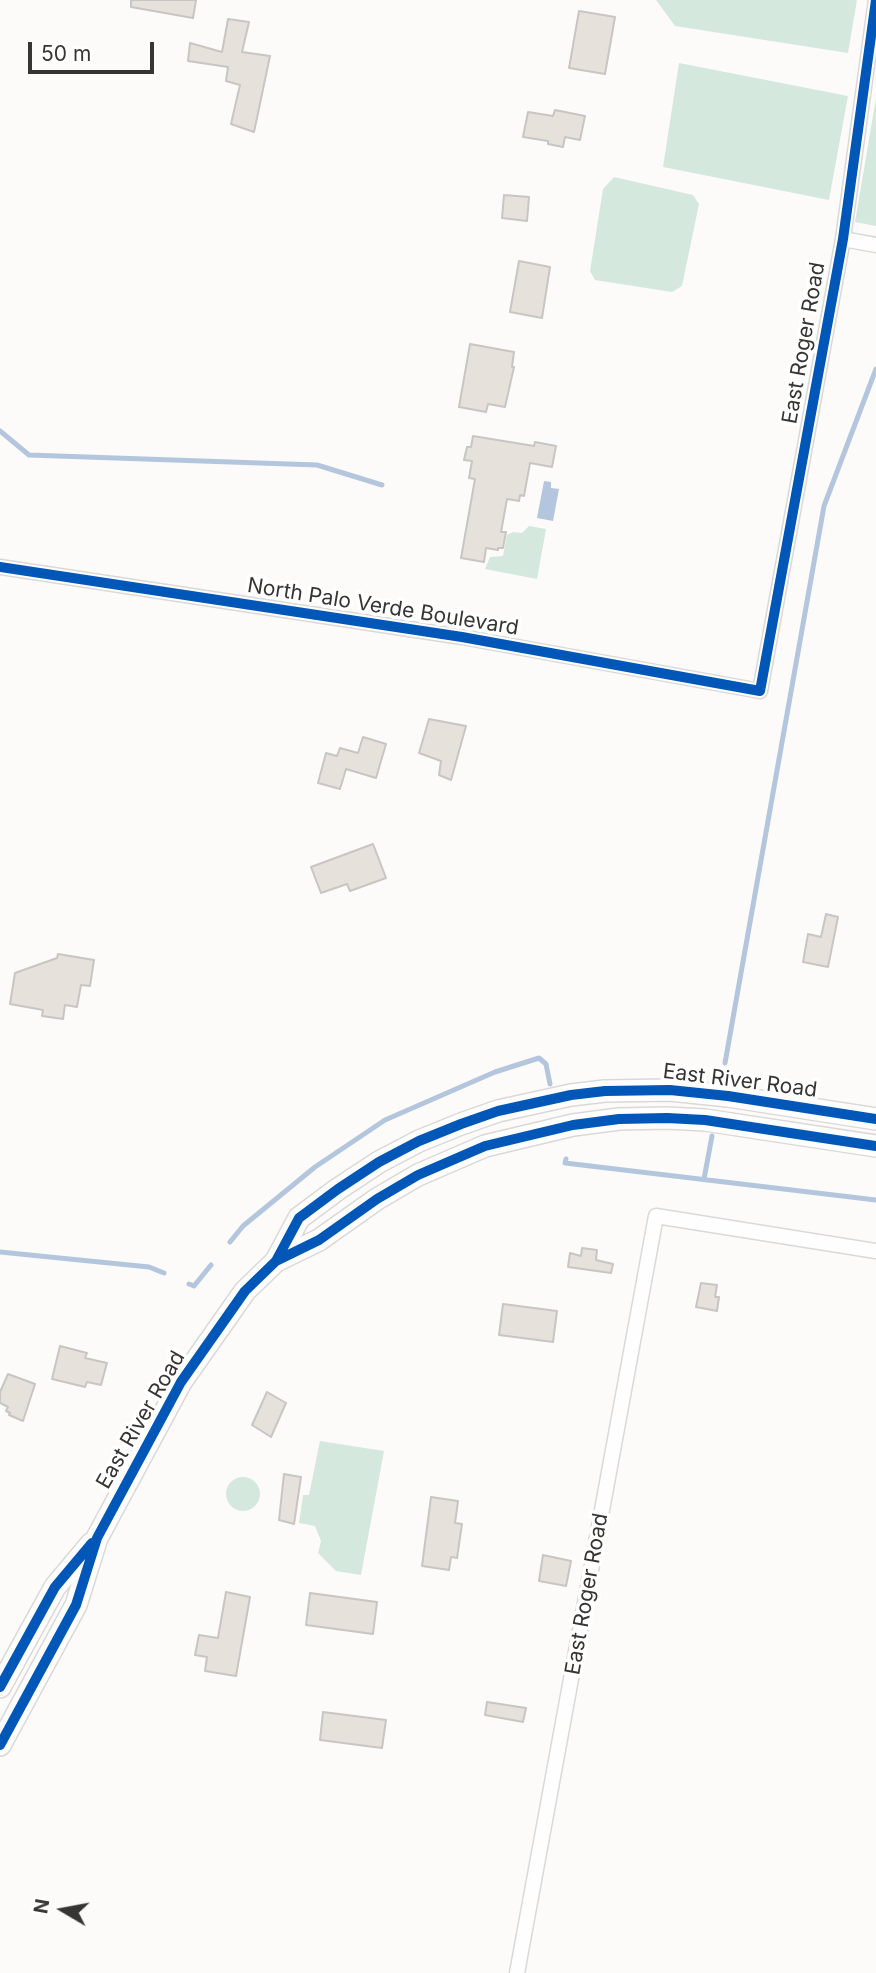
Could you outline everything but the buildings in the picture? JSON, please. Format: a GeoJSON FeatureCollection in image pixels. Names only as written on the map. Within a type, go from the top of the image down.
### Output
{"type":"FeatureCollection","features":[{"type":"Feature","properties":{"kind":"main road","name":"East River Road"},"geometry":{"type":"LineString","coordinates":[[0,1745],[76,1605],[97,1538],[184,1379],[245,1291],[276,1261],[299,1218],[379,1162],[419,1141],[498,1111],[537,1102],[605,1091],[670,1090],[728,1096],[876,1119]]}},
{"type":"Feature","properties":{"kind":"main road","name":"East River Road"},"geometry":{"type":"LineString","coordinates":[[276,1261],[320,1240],[368,1204],[418,1175],[485,1146],[573,1125],[619,1119],[705,1120],[876,1146]]}},
{"type":"Feature","properties":{"kind":"main road","name":"East River Road"},"geometry":{"type":"LineString","coordinates":[[0,1687],[55,1587],[97,1538]]}},
{"type":"Feature","properties":{"kind":"street","name":"East Roger Road"},"geometry":{"type":"LineString","coordinates":[[760,691],[843,239],[876,0]]}},
{"type":"Feature","properties":{"kind":"street"},"geometry":{"type":"LineString","coordinates":[[843,239],[876,245]]}},
{"type":"Feature","properties":{"kind":"street","name":"North Palo Verde Boulevard"},"geometry":{"type":"LineString","coordinates":[[0,567],[462,637],[760,691]]}},
{"type":"Feature","properties":{"kind":"street","name":"East Roger Road"},"geometry":{"type":"LineString","coordinates":[[517,1973],[656,1216],[876,1251]]}},
{"type":"Feature","properties":{"kind":"green space"},"geometry":{"type":"Polygon","coordinates":[[[656,0],[857,0],[848,53],[675,26],[656,0]]]}},
{"type":"Feature","properties":{"kind":"green space"},"geometry":{"type":"Polygon","coordinates":[[[679,63],[848,96],[829,200],[663,167],[679,63]]]}},
{"type":"Feature","properties":{"kind":"green space"},"geometry":{"type":"Polygon","coordinates":[[[876,98],[876,226],[855,222],[876,98]]]}},
{"type":"Feature","properties":{"kind":"green space"},"geometry":{"type":"Polygon","coordinates":[[[614,177],[693,195],[699,204],[682,286],[672,292],[595,280],[590,271],[603,189],[614,177]]]}},
{"type":"Feature","properties":{"kind":"green space"},"geometry":{"type":"Polygon","coordinates":[[[529,526],[546,529],[537,579],[485,569],[490,557],[503,556],[507,535],[513,532],[522,533],[529,526]]]}},
{"type":"Feature","properties":{"kind":"green space"},"geometry":{"type":"Polygon","coordinates":[[[320,1441],[384,1451],[361,1575],[336,1571],[318,1553],[321,1541],[315,1526],[299,1523],[303,1495],[309,1495],[320,1441]]]}},
{"type":"Feature","properties":{"kind":"green space"},"geometry":{"type":"Polygon","coordinates":[[[243,1477],[255,1482],[260,1494],[255,1506],[243,1511],[231,1506],[226,1494],[231,1482],[243,1477]]]}},
{"type":"Feature","properties":{"kind":"water"},"geometry":{"type":"Polygon","coordinates":[[[544,481],[551,482],[551,488],[559,489],[553,521],[537,518],[544,481]]]}},
{"type":"Feature","properties":{"kind":"waterway"},"geometry":{"type":"LineString","coordinates":[[725,1063],[824,506],[876,369]]}},
{"type":"Feature","properties":{"kind":"waterway"},"geometry":{"type":"LineString","coordinates":[[0,431],[29,455],[317,465],[382,485]]}},
{"type":"Feature","properties":{"kind":"waterway"},"geometry":{"type":"LineString","coordinates":[[230,1242],[243,1226],[315,1167],[385,1120],[495,1072],[539,1058],[546,1064],[550,1084]]}},
{"type":"Feature","properties":{"kind":"waterway"},"geometry":{"type":"LineString","coordinates":[[704,1179],[712,1136]]}},
{"type":"Feature","properties":{"kind":"waterway"},"geometry":{"type":"LineString","coordinates":[[566,1159],[565,1163],[876,1200]]}},
{"type":"Feature","properties":{"kind":"waterway"},"geometry":{"type":"LineString","coordinates":[[0,1252],[149,1267],[164,1273]]}},
{"type":"Feature","properties":{"kind":"waterway"},"geometry":{"type":"LineString","coordinates":[[189,1284],[194,1286],[211,1265]]}},
{"type":"Feature","properties":{"kind":"cycle path"},"geometry":{"type":"LineString","coordinates":[[0,567],[462,637],[760,691],[843,239],[876,0]]}},
{"type":"Feature","properties":{"kind":"cycle path"},"geometry":{"type":"LineString","coordinates":[[0,1745],[76,1605],[97,1538],[181,1382],[245,1291],[276,1261],[299,1218],[338,1189],[379,1162],[419,1141],[461,1124],[498,1111],[571,1095],[605,1091],[670,1090],[728,1096],[876,1119]]}},
{"type":"Feature","properties":{"kind":"cycle path"},"geometry":{"type":"LineString","coordinates":[[276,1261],[319,1240],[377,1199],[418,1175],[485,1146],[573,1125],[619,1119],[705,1120],[876,1146]]}},
{"type":"Feature","properties":{"kind":"cycle path"},"geometry":{"type":"LineString","coordinates":[[0,1687],[55,1587],[92,1543]]}}]}
